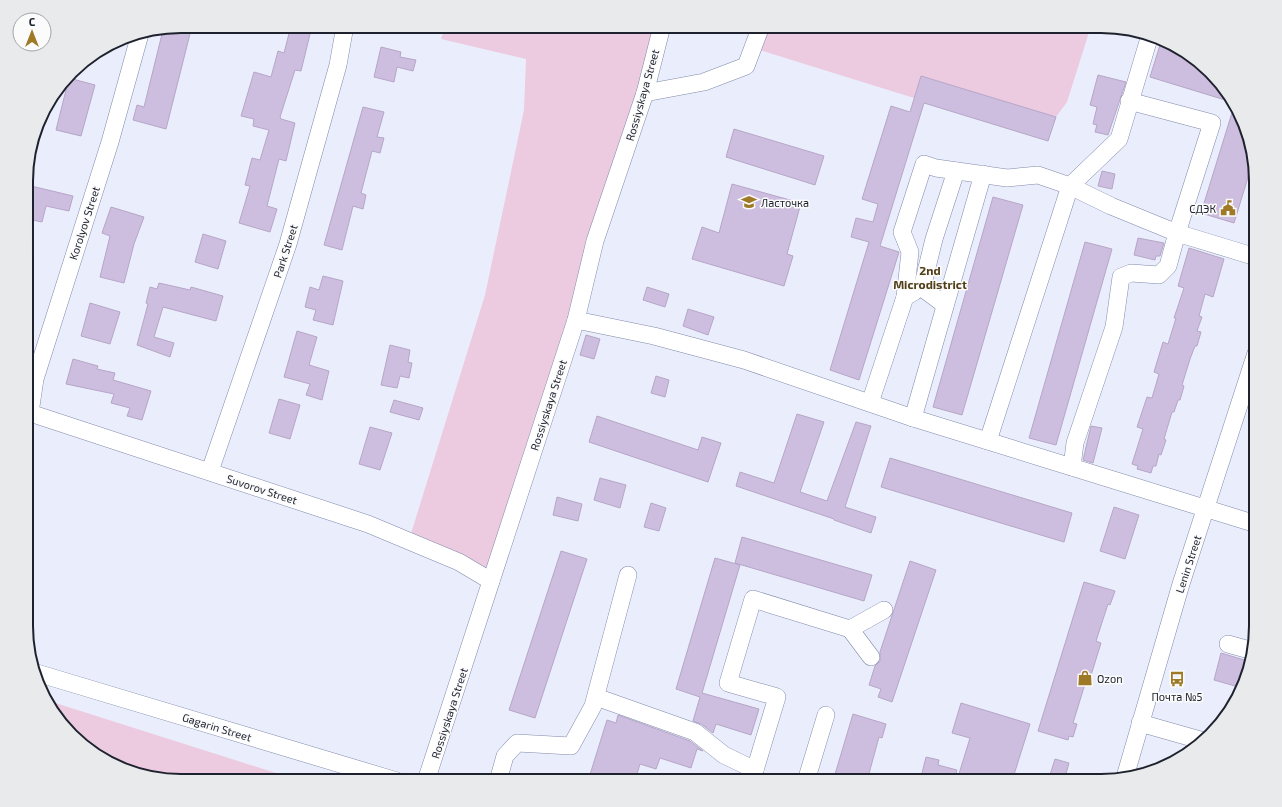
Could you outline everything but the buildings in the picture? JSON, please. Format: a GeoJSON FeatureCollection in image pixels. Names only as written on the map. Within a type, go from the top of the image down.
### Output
{"type":"FeatureCollection","features":[{"type":"Feature","properties":{"kind":"street","name":"Park Street"},"geometry":{"type":"LineString","coordinates":[[210,471],[288,244],[338,65],[344,33]]}},
{"type":"Feature","properties":{"kind":"street","name":"Rossiyskaya Street"},"geometry":{"type":"LineString","coordinates":[[428,774],[576,320],[595,241],[645,93],[660,33]]}},
{"type":"Feature","properties":{"kind":"street"},"geometry":{"type":"LineString","coordinates":[[645,93],[704,82],[746,66],[758,33]]}},
{"type":"Feature","properties":{"kind":"street","name":"Korolyov Street"},"geometry":{"type":"LineString","coordinates":[[33,388],[110,142],[138,40]]}},
{"type":"Feature","properties":{"kind":"street"},"geometry":{"type":"LineString","coordinates":[[988,441],[1070,186],[1119,139],[1129,101],[1148,41]]}},
{"type":"Feature","properties":{"kind":"street"},"geometry":{"type":"LineString","coordinates":[[1072,468],[1075,443],[1114,327],[1122,277],[1131,273],[1159,275],[1168,266],[1212,123],[1129,101]]}},
{"type":"Feature","properties":{"kind":"street"},"geometry":{"type":"LineString","coordinates":[[870,403],[905,297],[910,252],[902,232],[924,164],[936,168],[1007,178],[1038,175],[1070,186],[1111,206],[1178,233],[1249,255]]}},
{"type":"Feature","properties":{"kind":"street"},"geometry":{"type":"LineString","coordinates":[[905,297],[922,288],[934,239],[956,171]]}},
{"type":"Feature","properties":{"kind":"street"},"geometry":{"type":"LineString","coordinates":[[913,418],[983,174]]}},
{"type":"Feature","properties":{"kind":"street"},"geometry":{"type":"LineString","coordinates":[[922,288],[945,305]]}},
{"type":"Feature","properties":{"kind":"street"},"geometry":{"type":"LineString","coordinates":[[576,320],[654,336],[744,360],[913,418],[1249,522]]}},
{"type":"Feature","properties":{"kind":"street","name":"Lenin Street"},"geometry":{"type":"LineString","coordinates":[[1125,772],[1181,584],[1249,375]]}},
{"type":"Feature","properties":{"kind":"street","name":"Suvorov Street"},"geometry":{"type":"LineString","coordinates":[[33,414],[368,524],[459,562],[491,580]]}},
{"type":"Feature","properties":{"kind":"street"},"geometry":{"type":"LineString","coordinates":[[500,774],[505,756],[517,743],[571,746],[593,706],[596,697],[628,575]]}},
{"type":"Feature","properties":{"kind":"street"},"geometry":{"type":"LineString","coordinates":[[753,774],[777,698],[728,683],[753,599],[850,629],[871,657]]}},
{"type":"Feature","properties":{"kind":"street"},"geometry":{"type":"LineString","coordinates":[[850,629],[884,610]]}},
{"type":"Feature","properties":{"kind":"street"},"geometry":{"type":"LineString","coordinates":[[1228,644],[1247,650]]}},
{"type":"Feature","properties":{"kind":"street","name":"Gagarin Street"},"geometry":{"type":"LineString","coordinates":[[41,674],[374,774]]}},
{"type":"Feature","properties":{"kind":"street"},"geometry":{"type":"LineString","coordinates":[[596,697],[695,732],[752,774]]}},
{"type":"Feature","properties":{"kind":"street"},"geometry":{"type":"LineString","coordinates":[[808,774],[826,715]]}},
{"type":"Feature","properties":{"kind":"street"},"geometry":{"type":"LineString","coordinates":[[1140,723],[1196,739]]}},
{"type":"Feature","properties":{"kind":"shaded area"},"geometry":{"type":"Polygon","coordinates":[[[443,33],[660,33],[491,581],[409,540],[485,295],[524,110],[526,59],[441,39],[443,33]]]}},
{"type":"Feature","properties":{"kind":"shaded area"},"geometry":{"type":"Polygon","coordinates":[[[758,33],[1089,33],[1067,102],[1056,117],[921,76],[914,98],[753,48],[758,33]]]}},
{"type":"Feature","properties":{"kind":"shaded area"},"geometry":{"type":"Polygon","coordinates":[[[55,703],[279,774],[172,774],[143,769],[124,763],[99,749],[76,731],[55,703]]]}},
{"type":"Feature","properties":{"kind":"place","name":"Ласточка"},"geometry":{"type":"Point","coordinates":[749,202]}},
{"type":"Feature","properties":{"kind":"place","name":"СДЭК"},"geometry":{"type":"Point","coordinates":[1228,208]}},
{"type":"Feature","properties":{"kind":"place","name":"Ozon"},"geometry":{"type":"Point","coordinates":[1085,678]}},
{"type":"Feature","properties":{"kind":"place","name":"Почта №5"},"geometry":{"type":"Point","coordinates":[1177,679]}},
{"type":"Feature","properties":{"kind":"district","name":"2nd Microdistrict"},"geometry":{"type":"Point","coordinates":[930,277]}}]}
